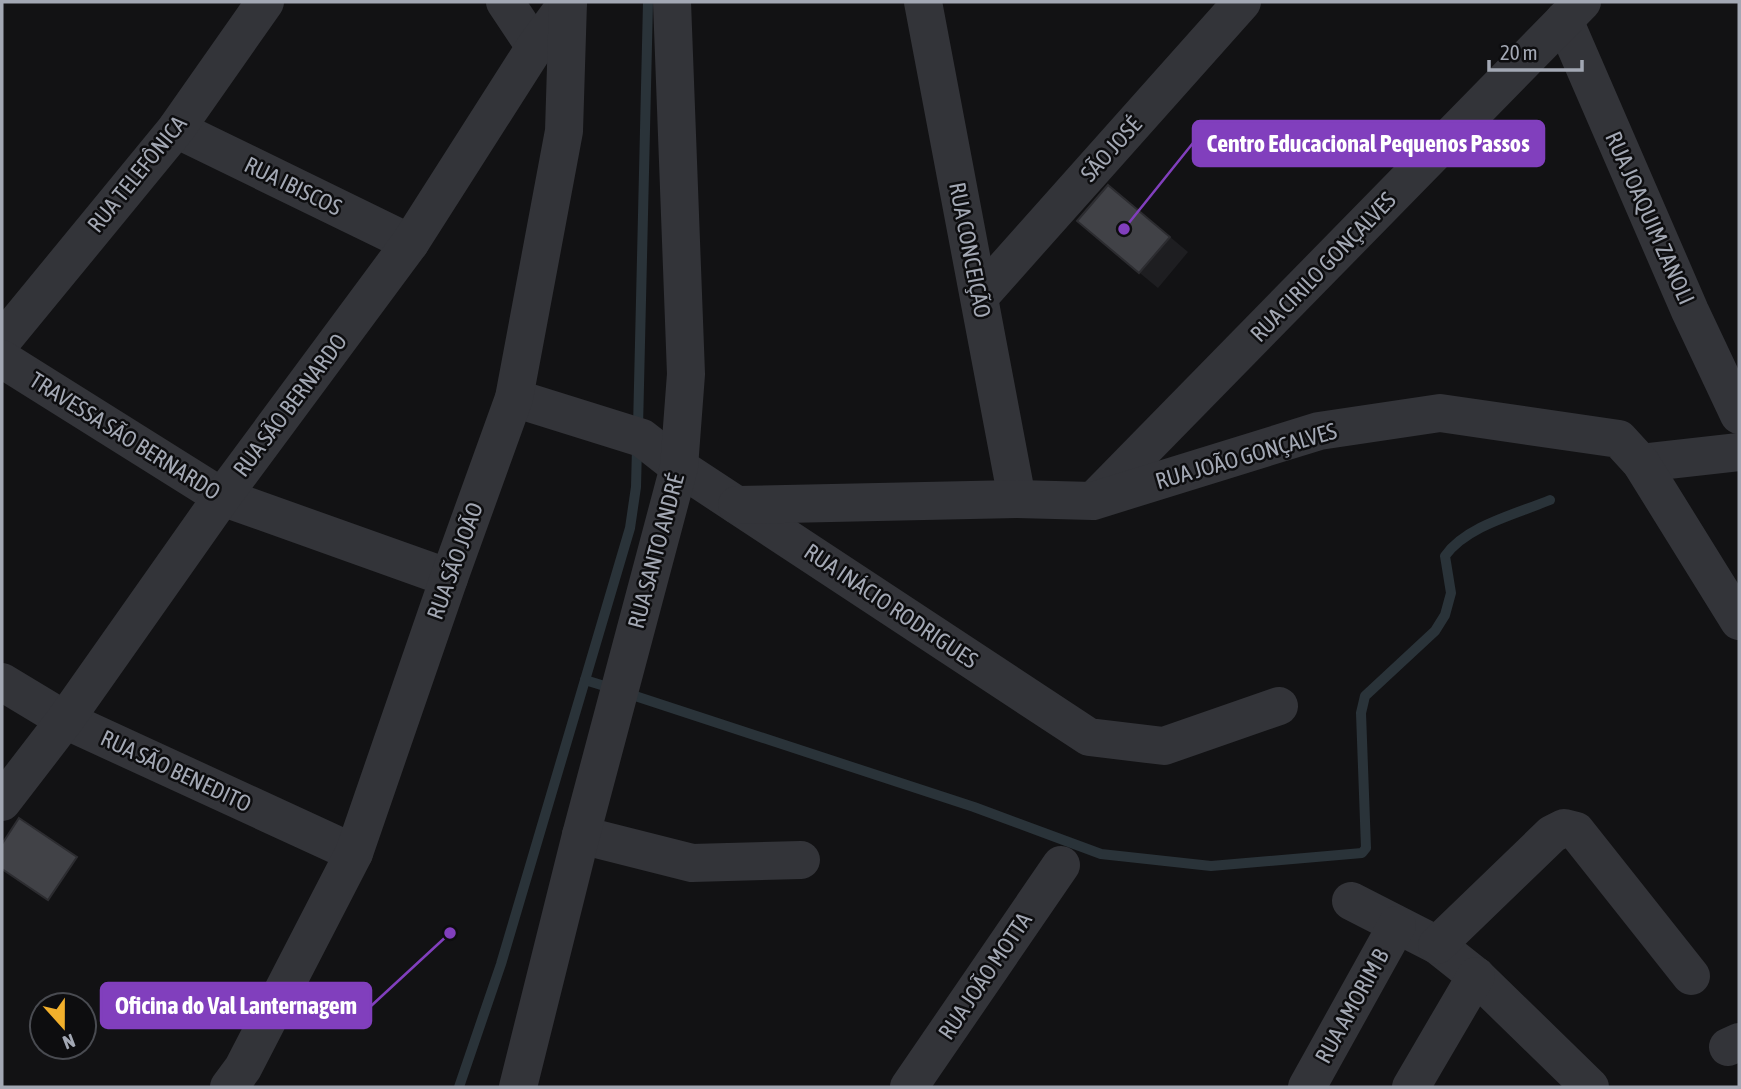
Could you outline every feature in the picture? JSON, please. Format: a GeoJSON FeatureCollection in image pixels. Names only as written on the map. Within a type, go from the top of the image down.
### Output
{"type":"FeatureCollection","features":[{"type":"Feature","properties":{"kind":"street"},"geometry":{"type":"LineString","coordinates":[[218,69],[234,2]]}},
{"type":"Feature","properties":{"kind":"street","name":"RUA TELEFÔNICA"},"geometry":{"type":"LineString","coordinates":[[2,341],[176,129],[265,2]]}},
{"type":"Feature","properties":{"kind":"street"},"geometry":{"type":"LineString","coordinates":[[506,2],[535,47]]}},
{"type":"Feature","properties":{"kind":"street","name":"RUA SÃO BERNARDO"},"geometry":{"type":"LineString","coordinates":[[2,802],[65,720],[222,497],[410,243],[535,47],[568,2]]}},
{"type":"Feature","properties":{"kind":"street","name":"RUA SÃO JOÃO"},"geometry":{"type":"LineString","coordinates":[[229,1087],[243,1068],[354,853],[514,398],[564,131],[568,2]]}},
{"type":"Feature","properties":{"kind":"street","name":"RUA SANTO ANDRÉ"},"geometry":{"type":"LineString","coordinates":[[518,1087],[678,467],[686,374],[671,2]]}},
{"type":"Feature","properties":{"kind":"street","name":"RUA CONCEIÇÃO"},"geometry":{"type":"LineString","coordinates":[[923,2],[1017,499]]}},
{"type":"Feature","properties":{"kind":"street","name":"SÃO JOSÉ"},"geometry":{"type":"LineString","coordinates":[[980,296],[1242,2]]}},
{"type":"Feature","properties":{"kind":"street","name":"RUA JOAQUIM ZANOLI"},"geometry":{"type":"LineString","coordinates":[[1573,11],[1690,310],[1739,415]]}},
{"type":"Feature","properties":{"kind":"street","name":"RUA CIRILO GONÇALVES"},"geometry":{"type":"LineString","coordinates":[[1093,501],[1573,11]]}},
{"type":"Feature","properties":{"kind":"street","name":"RUA IBISCOS"},"geometry":{"type":"LineString","coordinates":[[176,129],[410,243]]}},
{"type":"Feature","properties":{"kind":"street","name":"TRAVESSA SÃO BERNARDO"},"geometry":{"type":"LineString","coordinates":[[2,359],[222,497],[449,578]]}},
{"type":"Feature","properties":{"kind":"street","name":"RUA INÁCIO RODRIGUES"},"geometry":{"type":"LineString","coordinates":[[514,398],[642,438],[678,467],[1089,737],[1164,746],[1279,706]]}},
{"type":"Feature","properties":{"kind":"street","name":"RUA JOÃO GONÇALVES"},"geometry":{"type":"LineString","coordinates":[[737,505],[1017,499],[1093,501],[1319,431],[1440,413],[1619,439],[1641,463],[1739,621]]}},
{"type":"Feature","properties":{"kind":"street"},"geometry":{"type":"LineString","coordinates":[[1641,463],[1739,452]]}},
{"type":"Feature","properties":{"kind":"street","name":"RUA SÃO BENEDITO"},"geometry":{"type":"LineString","coordinates":[[2,682],[65,720],[354,853]]}},
{"type":"Feature","properties":{"kind":"street"},"geometry":{"type":"LineString","coordinates":[[1437,945],[1552,834],[1564,828],[1576,831],[1691,976]]}},
{"type":"Feature","properties":{"kind":"street"},"geometry":{"type":"LineString","coordinates":[[581,835],[692,863],[801,860]]}},
{"type":"Feature","properties":{"kind":"street","name":"RUA JOÃO MOTTA"},"geometry":{"type":"LineString","coordinates":[[909,1087],[1061,865]]}},
{"type":"Feature","properties":{"kind":"street"},"geometry":{"type":"LineString","coordinates":[[1351,901],[1437,945],[1476,976],[1590,1087]]}},
{"type":"Feature","properties":{"kind":"street","name":"RUA AMORIM B"},"geometry":{"type":"LineString","coordinates":[[1307,1087],[1397,925]]}},
{"type":"Feature","properties":{"kind":"street"},"geometry":{"type":"LineString","coordinates":[[1411,1087],[1476,976]]}},
{"type":"Feature","properties":{"kind":"shaded area"},"geometry":{"type":"Polygon","coordinates":[[[1108,185],[1188,252],[1158,288],[1077,221],[1108,185]]]}},
{"type":"Feature","properties":{"kind":"building"},"geometry":{"type":"Polygon","coordinates":[[[1108,185],[1170,237],[1139,273],[1077,221],[1108,185]]]}},
{"type":"Feature","properties":{"kind":"building"},"geometry":{"type":"Polygon","coordinates":[[[19,818],[77,857],[48,900],[2,869],[2,844],[19,818]]]}},
{"type":"Feature","properties":{"kind":"waterway"},"geometry":{"type":"LineString","coordinates":[[638,428],[648,2]]}},
{"type":"Feature","properties":{"kind":"waterway"},"geometry":{"type":"LineString","coordinates":[[459,1087],[501,964],[630,528],[636,487],[637,447]]}},
{"type":"Feature","properties":{"kind":"waterway"},"geometry":{"type":"LineString","coordinates":[[626,693],[974,807],[1101,854],[1211,866],[1362,853],[1366,848],[1361,713],[1365,696],[1435,631],[1445,615],[1451,593],[1445,556],[1454,546],[1478,529],[1550,500]]}},
{"type":"Feature","properties":{"kind":"waterway"},"geometry":{"type":"LineString","coordinates":[[585,680],[611,688]]}},
{"type":"Feature","properties":{"kind":"place","name":"Centro Educacional Pequenos Passos"},"geometry":{"type":"Point","coordinates":[1124,229]}},
{"type":"Feature","properties":{"kind":"place","name":"Oficina do Val Lanternagem"},"geometry":{"type":"Point","coordinates":[450,933]}}]}
